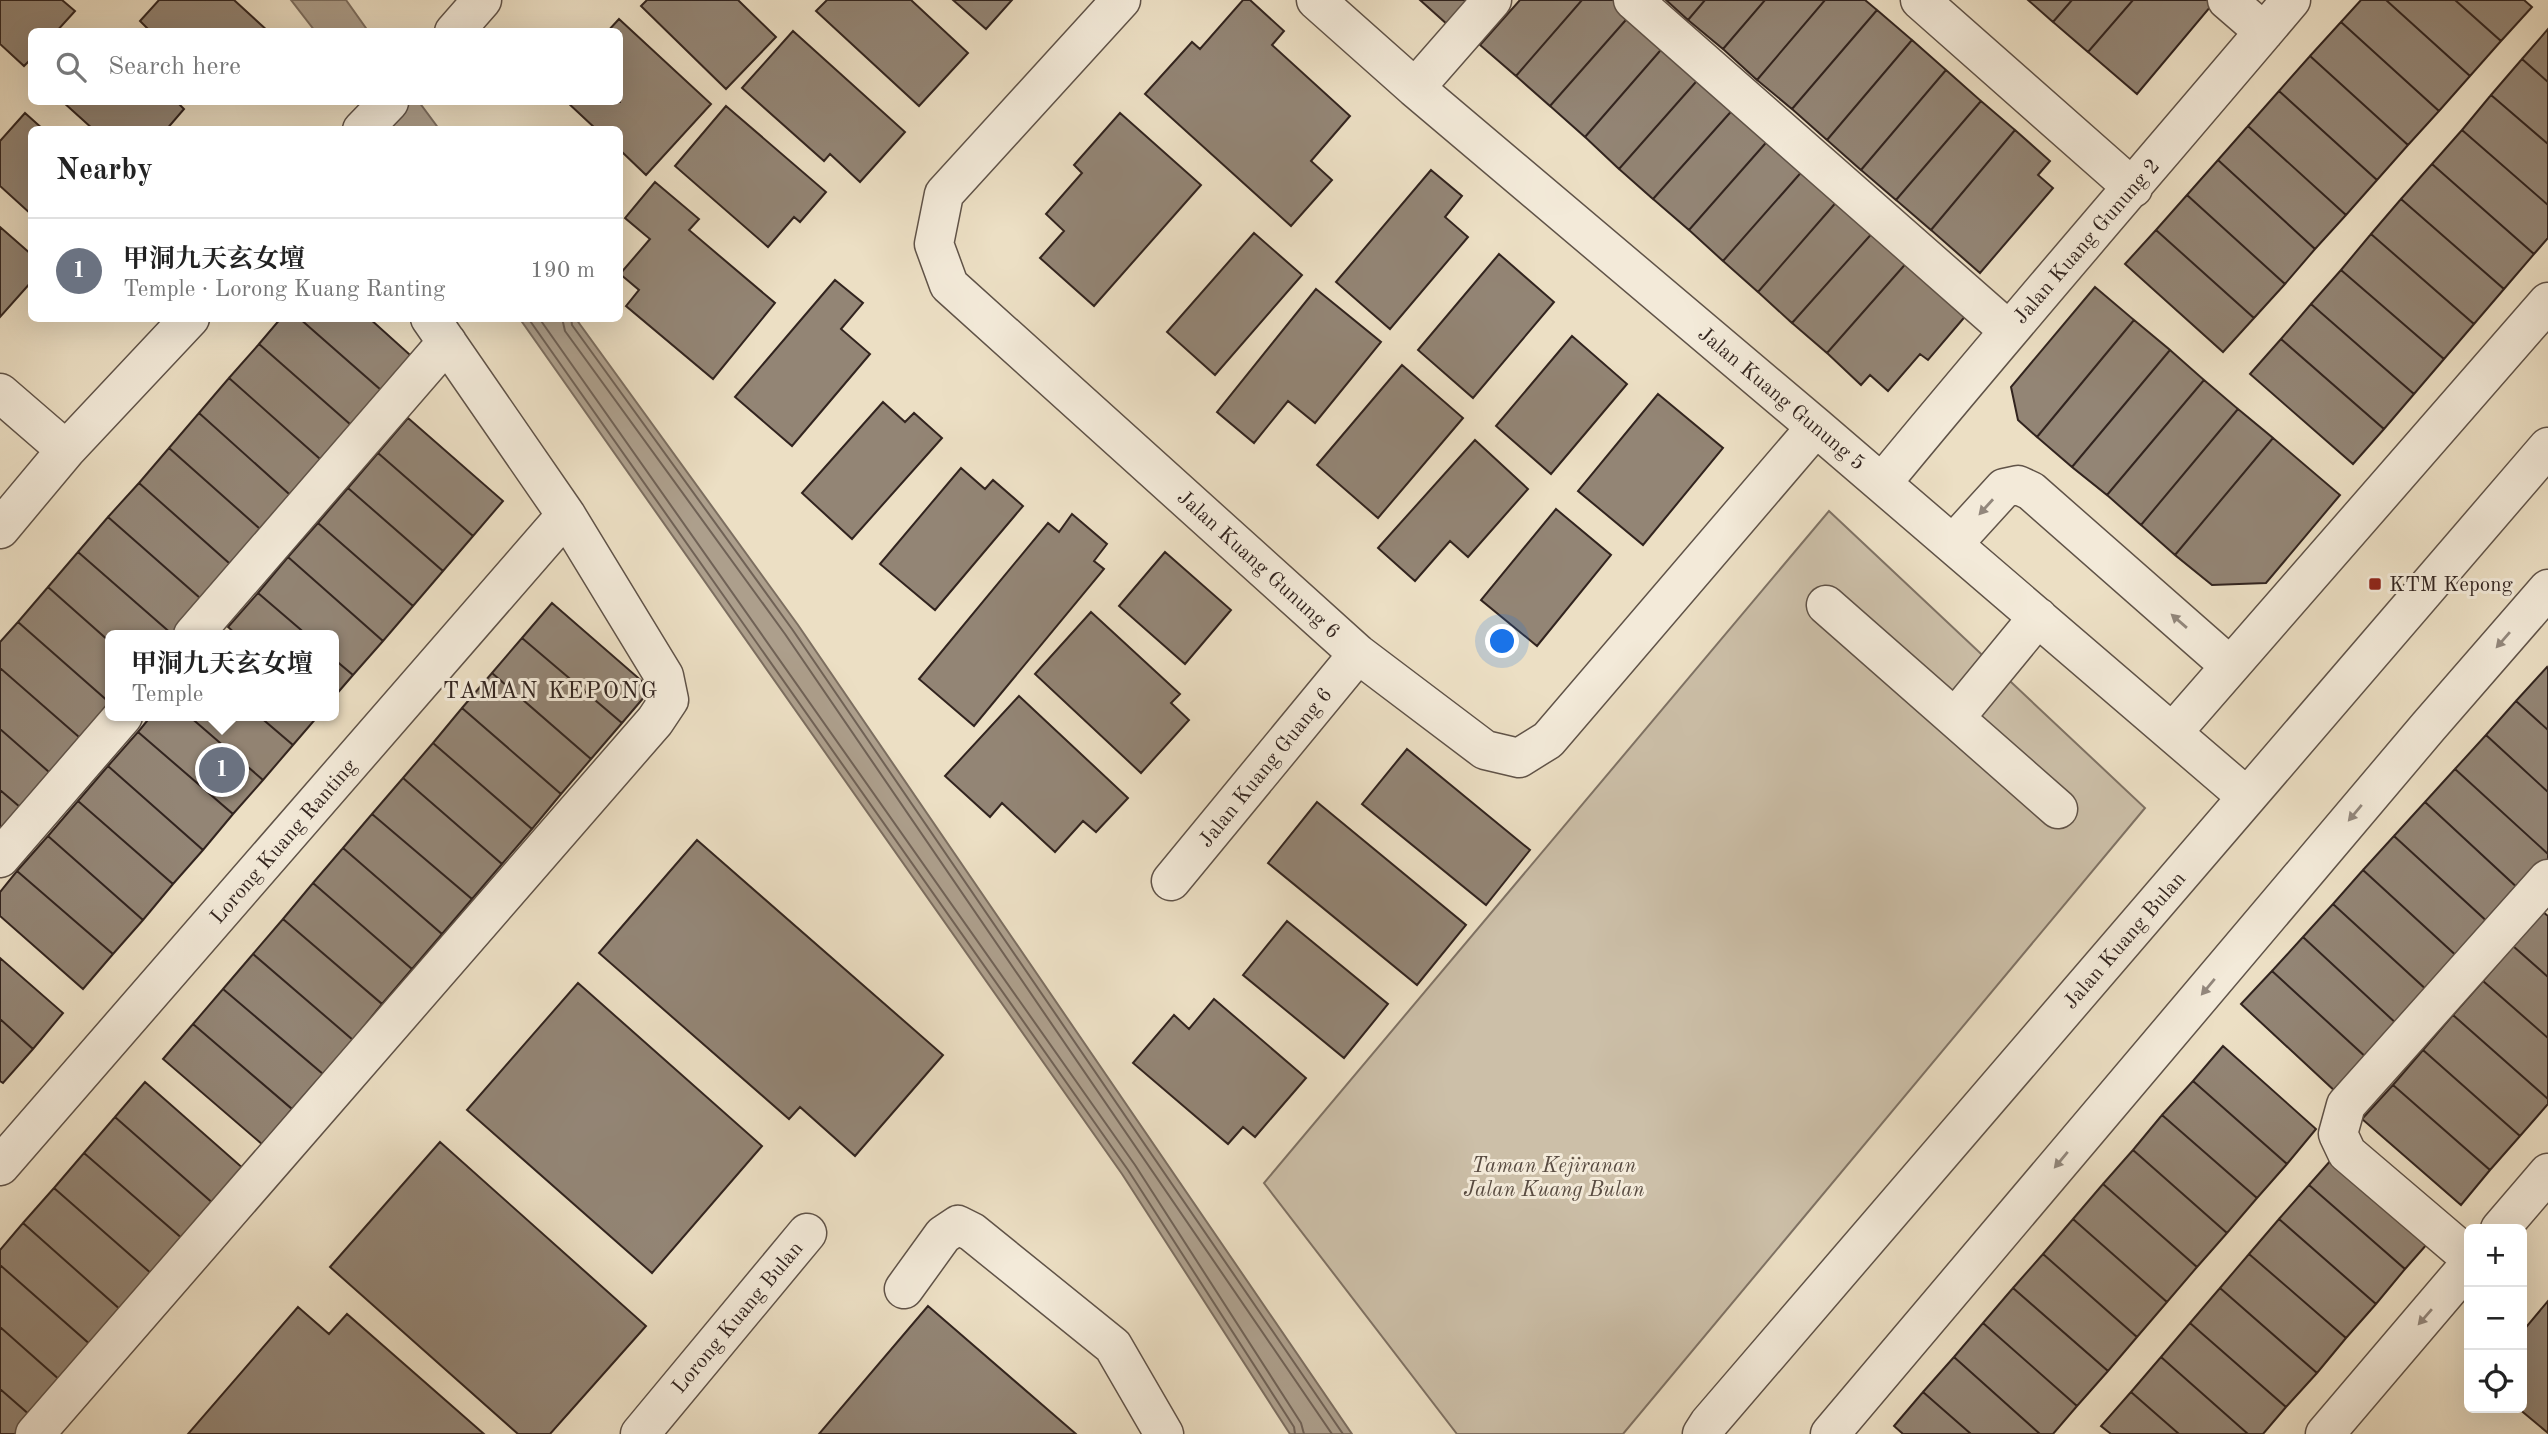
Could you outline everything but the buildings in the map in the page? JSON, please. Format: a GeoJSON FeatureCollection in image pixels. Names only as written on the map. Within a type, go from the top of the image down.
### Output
{"type":"FeatureCollection","features":[{"type":"Feature","properties":{"kind":"street"},"geometry":{"type":"LineString","coordinates":[[458,28],[482,0]]}},
{"type":"Feature","properties":{"kind":"street","name":"Jalan Kuang Gunung 6"},"geometry":{"type":"LineString","coordinates":[[1121,0],[944,194],[934,244],[949,285],[1358,654],[1485,750],[1519,758],[1548,740],[1816,427]]}},
{"type":"Feature","properties":{"kind":"street","name":"Jalan Kuang Gunung 5"},"geometry":{"type":"LineString","coordinates":[[1316,0],[1415,88],[1882,483],[2247,797]]}},
{"type":"Feature","properties":{"kind":"street"},"geometry":{"type":"LineString","coordinates":[[1415,88],[1492,0]]}},
{"type":"Feature","properties":{"kind":"street"},"geometry":{"type":"LineString","coordinates":[[1633,0],[2008,330]]}},
{"type":"Feature","properties":{"kind":"street"},"geometry":{"type":"LineString","coordinates":[[1920,0],[2133,188]]}},
{"type":"Feature","properties":{"kind":"street"},"geometry":{"type":"LineString","coordinates":[[2227,0],[2264,32]]}},
{"type":"Feature","properties":{"kind":"street","name":"Jalan Kuang Gunung 2"},"geometry":{"type":"LineString","coordinates":[[1882,483],[2008,330],[2133,188],[2291,0]]}},
{"type":"Feature","properties":{"kind":"street"},"geometry":{"type":"LineString","coordinates":[[366,126],[386,105]]}},
{"type":"Feature","properties":{"kind":"street"},"geometry":{"type":"LineString","coordinates":[[2173,732],[2548,302]]}},
{"type":"Feature","properties":{"kind":"street"},"geometry":{"type":"LineString","coordinates":[[0,529],[66,450],[186,322]]}},
{"type":"Feature","properties":{"kind":"street"},"geometry":{"type":"LineString","coordinates":[[35,1434],[655,720],[669,700],[664,676],[566,515],[439,330],[197,630]]}},
{"type":"Feature","properties":{"kind":"street"},"geometry":{"type":"LineString","coordinates":[[0,393],[66,450]]}},
{"type":"Feature","properties":{"kind":"street","name":"Jalan Kuang Bulan"},"geometry":{"type":"LineString","coordinates":[[1702,1434],[2548,447]]}},
{"type":"Feature","properties":{"kind":"street"},"geometry":{"type":"LineString","coordinates":[[1953,544],[2004,488],[2018,485],[2031,491],[2230,666]]}},
{"type":"Feature","properties":{"kind":"street","name":"Lorong Kuang Ranting"},"geometry":{"type":"LineString","coordinates":[[0,1166],[566,515]]}},
{"type":"Feature","properties":{"kind":"street"},"geometry":{"type":"LineString","coordinates":[[1830,1434],[2548,589]]}},
{"type":"Feature","properties":{"kind":"street"},"geometry":{"type":"LineString","coordinates":[[1826,605],[2059,809]]}},
{"type":"Feature","properties":{"kind":"street"},"geometry":{"type":"LineString","coordinates":[[1955,719],[2038,617]]}},
{"type":"Feature","properties":{"kind":"street","name":"Jalan Kuang Guang 6"},"geometry":{"type":"LineString","coordinates":[[1171,881],[1358,654]]}},
{"type":"Feature","properties":{"kind":"street"},"geometry":{"type":"LineString","coordinates":[[0,858],[119,721]]}},
{"type":"Feature","properties":{"kind":"street"},"geometry":{"type":"LineString","coordinates":[[2464,1254],[2347,1153],[2338,1134],[2346,1105],[2548,880]]}},
{"type":"Feature","properties":{"kind":"street"},"geometry":{"type":"LineString","coordinates":[[2504,1224],[2548,1173]]}},
{"type":"Feature","properties":{"kind":"street"},"geometry":{"type":"LineString","coordinates":[[904,1289],[943,1235],[958,1225],[972,1232],[1112,1346],[1164,1434]]}},
{"type":"Feature","properties":{"kind":"street","name":"Lorong Kuang Bulan"},"geometry":{"type":"LineString","coordinates":[[640,1434],[807,1233]]}},
{"type":"Feature","properties":{"kind":"street"},"geometry":{"type":"LineString","coordinates":[[2325,1434],[2464,1271]]}},
{"type":"Feature","properties":{"kind":"green space","name":"Taman Kejiranan Jalan Kuang Bulan"},"geometry":{"type":"Polygon","coordinates":[[[1829,511],[2145,808],[1623,1434],[1457,1434],[1264,1183],[1829,511]]]}},
{"type":"Feature","properties":{"kind":"water"},"geometry":{"type":"Polygon","coordinates":[[[291,0],[346,0],[366,28],[313,28],[291,0]]]}},
{"type":"Feature","properties":{"kind":"water"},"geometry":{"type":"Polygon","coordinates":[[[369,105],[421,105],[437,126],[384,126],[369,105]]]}},
{"type":"Feature","properties":{"kind":"water"},"geometry":{"type":"Polygon","coordinates":[[[522,322],[578,322],[798,625],[1352,1434],[1290,1434],[1122,1174],[522,322]]]}},
{"type":"Feature","properties":{"kind":"place","name":"KTM Kepong"},"geometry":{"type":"Point","coordinates":[2375,584]}},
{"type":"Feature","properties":{"kind":"place","name":"甲洞九天玄女壇"},"geometry":{"type":"Point","coordinates":[222,770]}},
{"type":"Feature","properties":{"kind":"district","name":"TAMAN KEPONG"},"geometry":{"type":"Point","coordinates":[551,690]}}]}
